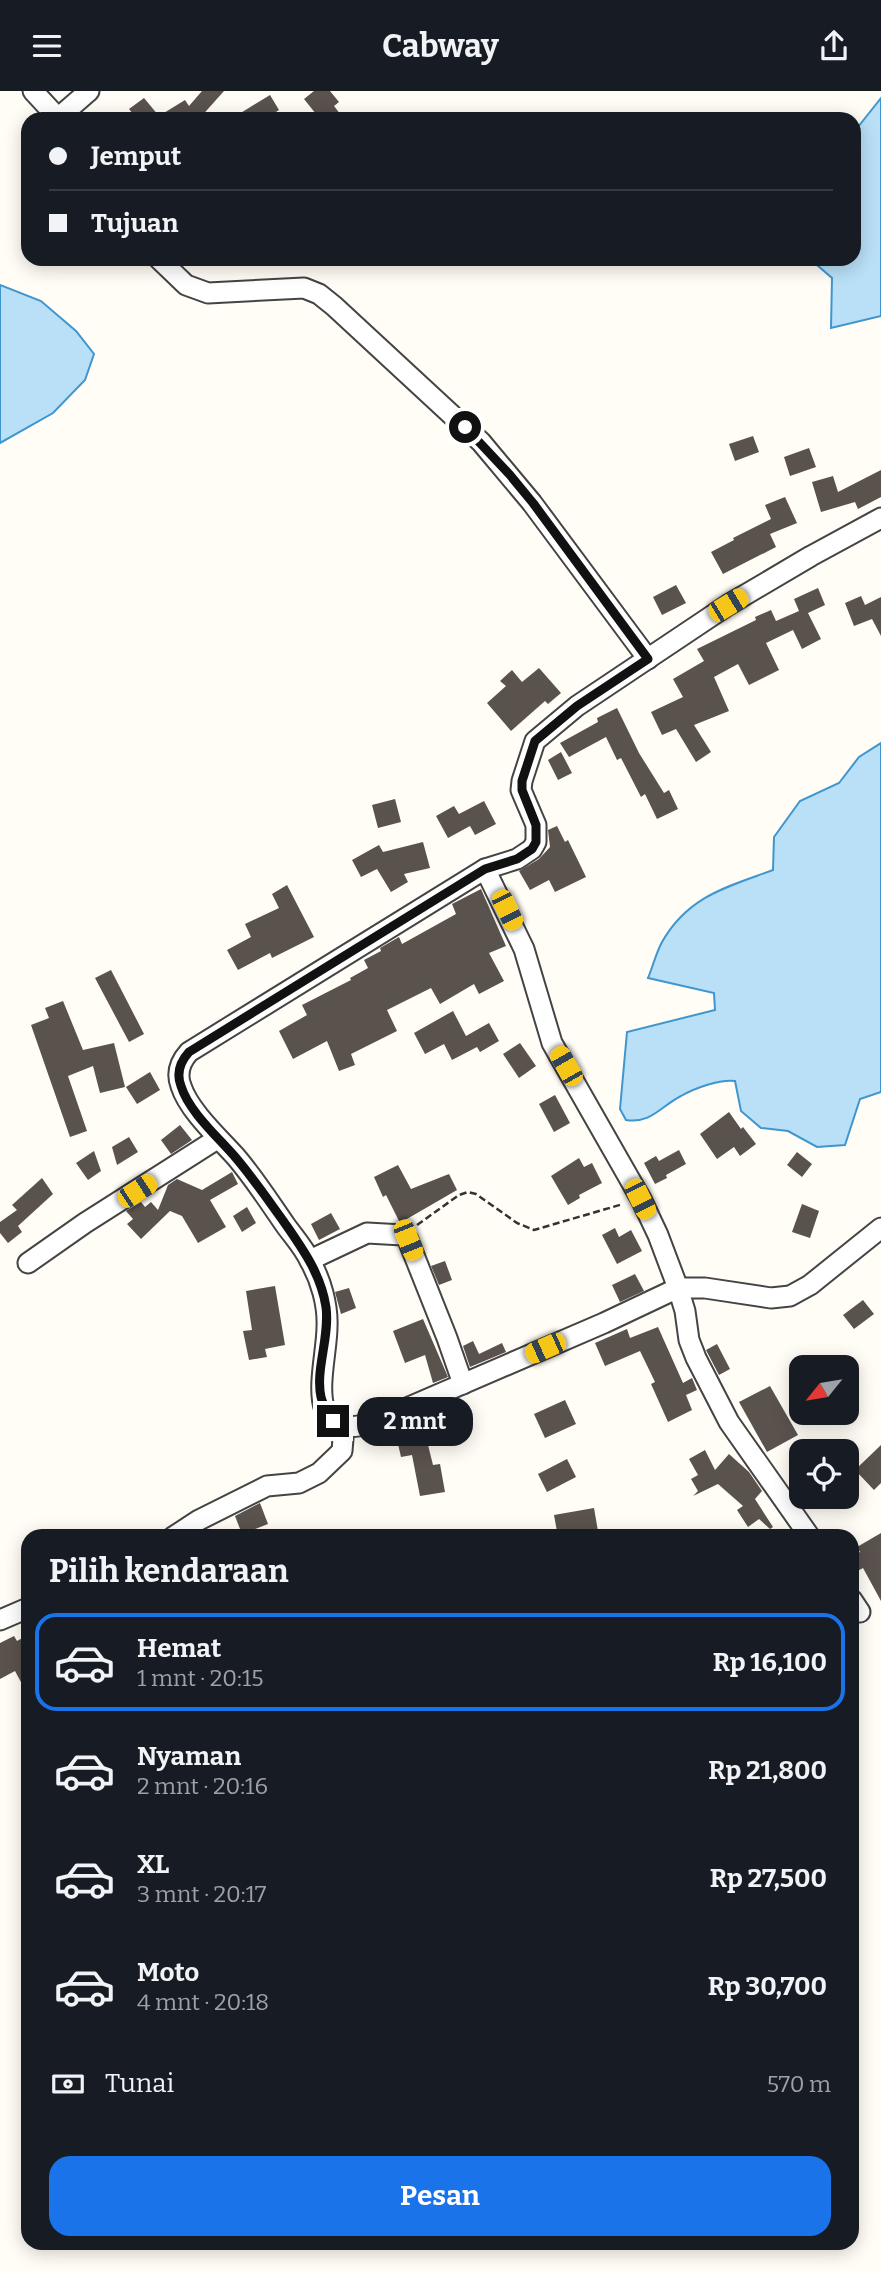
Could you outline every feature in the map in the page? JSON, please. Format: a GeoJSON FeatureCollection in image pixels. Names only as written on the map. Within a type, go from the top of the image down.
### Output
{"type":"FeatureCollection","features":[{"type":"Feature","properties":{"kind":"street"},"geometry":{"type":"LineString","coordinates":[[33,91],[52,112]]}},
{"type":"Feature","properties":{"kind":"street"},"geometry":{"type":"LineString","coordinates":[[65,112],[89,91]]}},
{"type":"Feature","properties":{"kind":"street"},"geometry":{"type":"LineString","coordinates":[[166,266],[186,285],[208,293],[304,288],[319,294],[334,306],[380,351],[434,397],[510,475],[648,659]]}},
{"type":"Feature","properties":{"kind":"street"},"geometry":{"type":"LineString","coordinates":[[881,519],[728,605],[577,706],[535,741],[522,781],[522,790],[536,825],[536,842],[532,849],[517,859],[485,869],[189,1052],[180,1067],[181,1086],[217,1139],[235,1156],[310,1260],[326,1307],[327,1327],[320,1380],[321,1397],[333,1421],[344,1426],[357,1427],[372,1423],[678,1288],[705,1288],[771,1298],[790,1296],[810,1285],[881,1227]]}},
{"type":"Feature","properties":{"kind":"street"},"geometry":{"type":"LineString","coordinates":[[485,869],[524,950],[552,1043],[658,1235],[685,1311],[691,1348],[729,1422],[804,1529]]}},
{"type":"Feature","properties":{"kind":"street"},"geometry":{"type":"LineString","coordinates":[[28,1263],[85,1223],[217,1139]]}},
{"type":"Feature","properties":{"kind":"street"},"geometry":{"type":"LineString","coordinates":[[310,1260],[367,1233],[403,1235],[408,1240],[438,1314],[463,1384]]}},
{"type":"Feature","properties":{"kind":"street"},"geometry":{"type":"LineString","coordinates":[[185,1529],[267,1486],[299,1483],[319,1473],[342,1451],[344,1426]]}},
{"type":"Feature","properties":{"kind":"street"},"geometry":{"type":"LineString","coordinates":[[0,1620],[21,1611]]}},
{"type":"Feature","properties":{"kind":"path"},"geometry":{"type":"LineString","coordinates":[[403,1235],[459,1195],[468,1192],[477,1194],[517,1223],[534,1230],[640,1199]]}},
{"type":"Feature","properties":{"kind":"water"},"geometry":{"type":"Polygon","coordinates":[[[881,98],[881,316],[831,328],[832,278],[818,266],[861,266],[861,123],[881,98]]]}},
{"type":"Feature","properties":{"kind":"water"},"geometry":{"type":"Polygon","coordinates":[[[0,285],[41,301],[76,331],[94,354],[85,380],[53,413],[0,443],[0,285]]]}},
{"type":"Feature","properties":{"kind":"water"},"geometry":{"type":"Polygon","coordinates":[[[881,743],[881,1092],[860,1099],[845,1145],[817,1147],[788,1131],[761,1128],[741,1111],[735,1081],[722,1081],[700,1087],[649,1117],[635,1121],[626,1120],[620,1109],[627,1032],[715,1010],[714,993],[648,978],[660,946],[672,926],[696,903],[710,895],[773,870],[774,837],[800,801],[839,783],[859,757],[881,743]]]}},
{"type":"Feature","properties":{"kind":"building"},"geometry":{"type":"Polygon","coordinates":[[[202,91],[224,91],[205,112],[166,112],[185,100],[189,106],[202,91]]]}},
{"type":"Feature","properties":{"kind":"building"},"geometry":{"type":"Polygon","coordinates":[[[314,91],[330,91],[339,102],[334,106],[339,112],[314,112],[304,99],[314,91]]]}},
{"type":"Feature","properties":{"kind":"building"},"geometry":{"type":"Polygon","coordinates":[[[270,95],[279,110],[276,112],[242,112],[270,95]]]}},
{"type":"Feature","properties":{"kind":"building"},"geometry":{"type":"Polygon","coordinates":[[[144,98],[156,112],[131,112],[129,109],[144,98]]]}},
{"type":"Feature","properties":{"kind":"building"},"geometry":{"type":"Polygon","coordinates":[[[753,436],[759,452],[735,461],[729,444],[753,436]]]}},
{"type":"Feature","properties":{"kind":"building"},"geometry":{"type":"Polygon","coordinates":[[[809,448],[816,467],[790,476],[784,457],[809,448]]]}},
{"type":"Feature","properties":{"kind":"building"},"geometry":{"type":"Polygon","coordinates":[[[881,470],[881,497],[858,509],[855,502],[821,512],[812,482],[833,476],[838,492],[881,470]]]}},
{"type":"Feature","properties":{"kind":"building"},"geometry":{"type":"Polygon","coordinates":[[[785,497],[797,523],[770,534],[776,547],[723,574],[711,552],[771,519],[765,505],[785,497]]]}},
{"type":"Feature","properties":{"kind":"building"},"geometry":{"type":"Polygon","coordinates":[[[676,585],[686,603],[662,615],[653,597],[676,585]]]}},
{"type":"Feature","properties":{"kind":"building"},"geometry":{"type":"Polygon","coordinates":[[[818,588],[825,605],[808,613],[821,639],[802,649],[793,630],[766,643],[779,670],[749,685],[738,664],[714,677],[729,711],[694,725],[711,752],[696,762],[676,729],[662,735],[651,712],[683,697],[673,679],[704,661],[697,649],[771,610],[776,621],[799,611],[794,599],[818,588]]]}},
{"type":"Feature","properties":{"kind":"building"},"geometry":{"type":"Polygon","coordinates":[[[861,596],[865,605],[881,597],[881,636],[872,619],[854,626],[845,603],[861,596]]]}},
{"type":"Feature","properties":{"kind":"building"},"geometry":{"type":"Polygon","coordinates":[[[539,668],[561,693],[548,704],[545,701],[511,731],[487,703],[506,686],[500,681],[512,670],[522,682],[539,668]]]}},
{"type":"Feature","properties":{"kind":"building"},"geometry":{"type":"Polygon","coordinates":[[[617,708],[639,753],[664,793],[669,790],[678,809],[657,819],[645,794],[641,797],[621,758],[617,760],[606,737],[569,757],[560,743],[617,708]]]}},
{"type":"Feature","properties":{"kind":"building"},"geometry":{"type":"Polygon","coordinates":[[[561,752],[572,773],[558,780],[548,760],[561,752]]]}},
{"type":"Feature","properties":{"kind":"building"},"geometry":{"type":"Polygon","coordinates":[[[395,799],[401,822],[378,828],[372,805],[395,799]]]}},
{"type":"Feature","properties":{"kind":"building"},"geometry":{"type":"Polygon","coordinates":[[[484,801],[496,824],[475,835],[470,826],[448,838],[436,816],[454,806],[459,814],[484,801]]]}},
{"type":"Feature","properties":{"kind":"building"},"geometry":{"type":"Polygon","coordinates":[[[557,826],[565,842],[568,840],[586,877],[555,892],[549,880],[530,890],[519,871],[539,859],[550,847],[548,830],[557,826]]]}},
{"type":"Feature","properties":{"kind":"building"},"geometry":{"type":"Polygon","coordinates":[[[423,842],[430,868],[404,874],[408,882],[391,892],[377,869],[361,877],[352,860],[379,845],[383,852],[423,842]]]}},
{"type":"Feature","properties":{"kind":"building"},"geometry":{"type":"Polygon","coordinates":[[[287,885],[314,937],[272,958],[270,953],[238,970],[227,950],[251,937],[245,924],[279,908],[272,894],[287,885]]]}},
{"type":"Feature","properties":{"kind":"building"},"geometry":{"type":"Polygon","coordinates":[[[481,889],[506,946],[489,953],[504,981],[479,994],[474,984],[440,1004],[431,988],[387,1010],[397,1031],[351,1054],[355,1065],[339,1071],[327,1041],[293,1059],[279,1031],[307,1015],[302,1005],[351,980],[350,978],[368,968],[364,960],[381,951],[380,948],[399,937],[402,944],[456,914],[452,904],[481,889]]]}},
{"type":"Feature","properties":{"kind":"building"},"geometry":{"type":"Polygon","coordinates":[[[111,970],[144,1034],[129,1042],[95,978],[111,970]]]}},
{"type":"Feature","properties":{"kind":"building"},"geometry":{"type":"Polygon","coordinates":[[[63,1001],[83,1050],[114,1043],[125,1087],[100,1093],[93,1066],[68,1076],[87,1131],[70,1137],[31,1025],[49,1018],[45,1008],[63,1001]]]}},
{"type":"Feature","properties":{"kind":"building"},"geometry":{"type":"Polygon","coordinates":[[[453,1011],[466,1036],[489,1023],[499,1041],[480,1052],[477,1047],[452,1060],[444,1044],[425,1054],[414,1033],[453,1011]]]}},
{"type":"Feature","properties":{"kind":"building"},"geometry":{"type":"Polygon","coordinates":[[[520,1043],[536,1066],[519,1078],[503,1054],[520,1043]]]}},
{"type":"Feature","properties":{"kind":"building"},"geometry":{"type":"Polygon","coordinates":[[[150,1072],[160,1090],[137,1104],[126,1087],[150,1072]]]}},
{"type":"Feature","properties":{"kind":"building"},"geometry":{"type":"Polygon","coordinates":[[[555,1095],[570,1123],[554,1132],[539,1104],[555,1095]]]}},
{"type":"Feature","properties":{"kind":"building"},"geometry":{"type":"Polygon","coordinates":[[[729,1112],[756,1144],[740,1156],[734,1147],[717,1159],[700,1134],[729,1112]]]}},
{"type":"Feature","properties":{"kind":"building"},"geometry":{"type":"Polygon","coordinates":[[[180,1125],[192,1140],[171,1154],[161,1140],[180,1125]]]}},
{"type":"Feature","properties":{"kind":"building"},"geometry":{"type":"Polygon","coordinates":[[[129,1137],[138,1152],[117,1165],[112,1147],[129,1137]]]}},
{"type":"Feature","properties":{"kind":"building"},"geometry":{"type":"Polygon","coordinates":[[[679,1150],[686,1164],[655,1184],[644,1163],[656,1156],[659,1161],[679,1150]]]}},
{"type":"Feature","properties":{"kind":"building"},"geometry":{"type":"Polygon","coordinates":[[[94,1151],[101,1171],[88,1180],[76,1163],[94,1151]]]}},
{"type":"Feature","properties":{"kind":"building"},"geometry":{"type":"Polygon","coordinates":[[[797,1152],[812,1164],[802,1177],[787,1165],[797,1152]]]}},
{"type":"Feature","properties":{"kind":"building"},"geometry":{"type":"Polygon","coordinates":[[[579,1158],[584,1167],[592,1163],[602,1183],[579,1195],[580,1198],[568,1205],[551,1176],[579,1158]]]}},
{"type":"Feature","properties":{"kind":"building"},"geometry":{"type":"Polygon","coordinates":[[[398,1165],[411,1189],[449,1174],[457,1190],[400,1223],[374,1177],[398,1165]]]}},
{"type":"Feature","properties":{"kind":"building"},"geometry":{"type":"Polygon","coordinates":[[[232,1172],[238,1184],[210,1200],[226,1227],[198,1243],[182,1216],[170,1211],[141,1239],[127,1224],[133,1219],[126,1211],[141,1202],[145,1207],[151,1202],[158,1210],[168,1185],[177,1179],[202,1190],[232,1172]]]}},
{"type":"Feature","properties":{"kind":"building"},"geometry":{"type":"Polygon","coordinates":[[[42,1178],[53,1194],[18,1226],[22,1232],[8,1243],[0,1233],[0,1222],[17,1210],[12,1205],[42,1178]]]}},
{"type":"Feature","properties":{"kind":"building"},"geometry":{"type":"Polygon","coordinates":[[[802,1204],[819,1211],[810,1238],[792,1232],[802,1204]]]}},
{"type":"Feature","properties":{"kind":"building"},"geometry":{"type":"Polygon","coordinates":[[[247,1207],[256,1223],[242,1232],[233,1216],[247,1207]]]}},
{"type":"Feature","properties":{"kind":"building"},"geometry":{"type":"Polygon","coordinates":[[[331,1213],[340,1229],[319,1240],[311,1224],[331,1213]]]}},
{"type":"Feature","properties":{"kind":"building"},"geometry":{"type":"Polygon","coordinates":[[[615,1228],[619,1237],[631,1230],[642,1251],[617,1264],[602,1235],[615,1228]]]}},
{"type":"Feature","properties":{"kind":"building"},"geometry":{"type":"Polygon","coordinates":[[[445,1261],[452,1280],[439,1285],[431,1266],[445,1261]]]}},
{"type":"Feature","properties":{"kind":"building"},"geometry":{"type":"Polygon","coordinates":[[[635,1274],[644,1291],[620,1302],[612,1285],[635,1274]]]}},
{"type":"Feature","properties":{"kind":"building"},"geometry":{"type":"Polygon","coordinates":[[[275,1286],[285,1345],[265,1349],[267,1357],[249,1360],[243,1331],[252,1330],[246,1291],[275,1286]]]}},
{"type":"Feature","properties":{"kind":"building"},"geometry":{"type":"Polygon","coordinates":[[[349,1288],[356,1308],[341,1314],[335,1292],[349,1288]]]}},
{"type":"Feature","properties":{"kind":"building"},"geometry":{"type":"Polygon","coordinates":[[[863,1300],[874,1314],[854,1329],[843,1315],[863,1300]]]}},
{"type":"Feature","properties":{"kind":"building"},"geometry":{"type":"Polygon","coordinates":[[[423,1319],[448,1377],[433,1383],[425,1355],[405,1363],[393,1331],[423,1319]]]}},
{"type":"Feature","properties":{"kind":"building"},"geometry":{"type":"Polygon","coordinates":[[[658,1327],[683,1383],[692,1378],[697,1390],[686,1395],[692,1410],[668,1422],[651,1384],[655,1382],[640,1351],[605,1366],[595,1343],[627,1329],[630,1338],[658,1327]]]}},
{"type":"Feature","properties":{"kind":"building"},"geometry":{"type":"Polygon","coordinates":[[[473,1341],[479,1354],[502,1343],[506,1352],[470,1367],[463,1346],[473,1341]]]}},
{"type":"Feature","properties":{"kind":"building"},"geometry":{"type":"Polygon","coordinates":[[[717,1344],[730,1369],[719,1375],[706,1350],[717,1344]]]}},
{"type":"Feature","properties":{"kind":"building"},"geometry":{"type":"Polygon","coordinates":[[[770,1386],[789,1419],[789,1425],[792,1425],[798,1435],[767,1452],[739,1402],[770,1386]]]}},
{"type":"Feature","properties":{"kind":"building"},"geometry":{"type":"Polygon","coordinates":[[[565,1400],[576,1424],[545,1438],[534,1414],[565,1400]]]}},
{"type":"Feature","properties":{"kind":"building"},"geometry":{"type":"Polygon","coordinates":[[[424,1429],[433,1465],[440,1464],[445,1492],[420,1496],[412,1455],[401,1457],[396,1435],[424,1429]]]}},
{"type":"Feature","properties":{"kind":"building"},"geometry":{"type":"Polygon","coordinates":[[[881,1445],[881,1483],[874,1490],[859,1474],[859,1466],[881,1445]]]}},
{"type":"Feature","properties":{"kind":"building"},"geometry":{"type":"Polygon","coordinates":[[[705,1450],[715,1470],[729,1454],[749,1472],[762,1491],[755,1499],[773,1527],[770,1529],[759,1519],[748,1527],[737,1510],[743,1506],[718,1484],[693,1496],[698,1491],[691,1479],[698,1475],[689,1459],[705,1450]]]}},
{"type":"Feature","properties":{"kind":"building"},"geometry":{"type":"Polygon","coordinates":[[[567,1459],[576,1477],[547,1492],[538,1474],[567,1459]]]}},
{"type":"Feature","properties":{"kind":"building"},"geometry":{"type":"Polygon","coordinates":[[[260,1503],[268,1524],[255,1529],[240,1529],[235,1516],[260,1503]]]}},
{"type":"Feature","properties":{"kind":"building"},"geometry":{"type":"Polygon","coordinates":[[[594,1508],[598,1529],[557,1529],[554,1515],[594,1508]]]}},
{"type":"Feature","properties":{"kind":"building"},"geometry":{"type":"Polygon","coordinates":[[[881,1533],[881,1601],[863,1568],[859,1570],[859,1546],[881,1533]]]}},
{"type":"Feature","properties":{"kind":"building"},"geometry":{"type":"Polygon","coordinates":[[[14,1636],[17,1641],[21,1639],[21,1682],[15,1671],[0,1679],[0,1643],[14,1636]]]}},
{"type":"Feature","properties":{"kind":"route"},"geometry":{"type":"LineString","coordinates":[[333,1421],[321,1397],[320,1380],[327,1327],[326,1307],[310,1260],[235,1156],[217,1139],[185,1095],[179,1076],[182,1060],[189,1052],[485,869],[517,859],[532,849],[536,842],[536,825],[523,797],[522,781],[535,741],[577,706],[648,659],[533,503],[465,427]]}}]}
